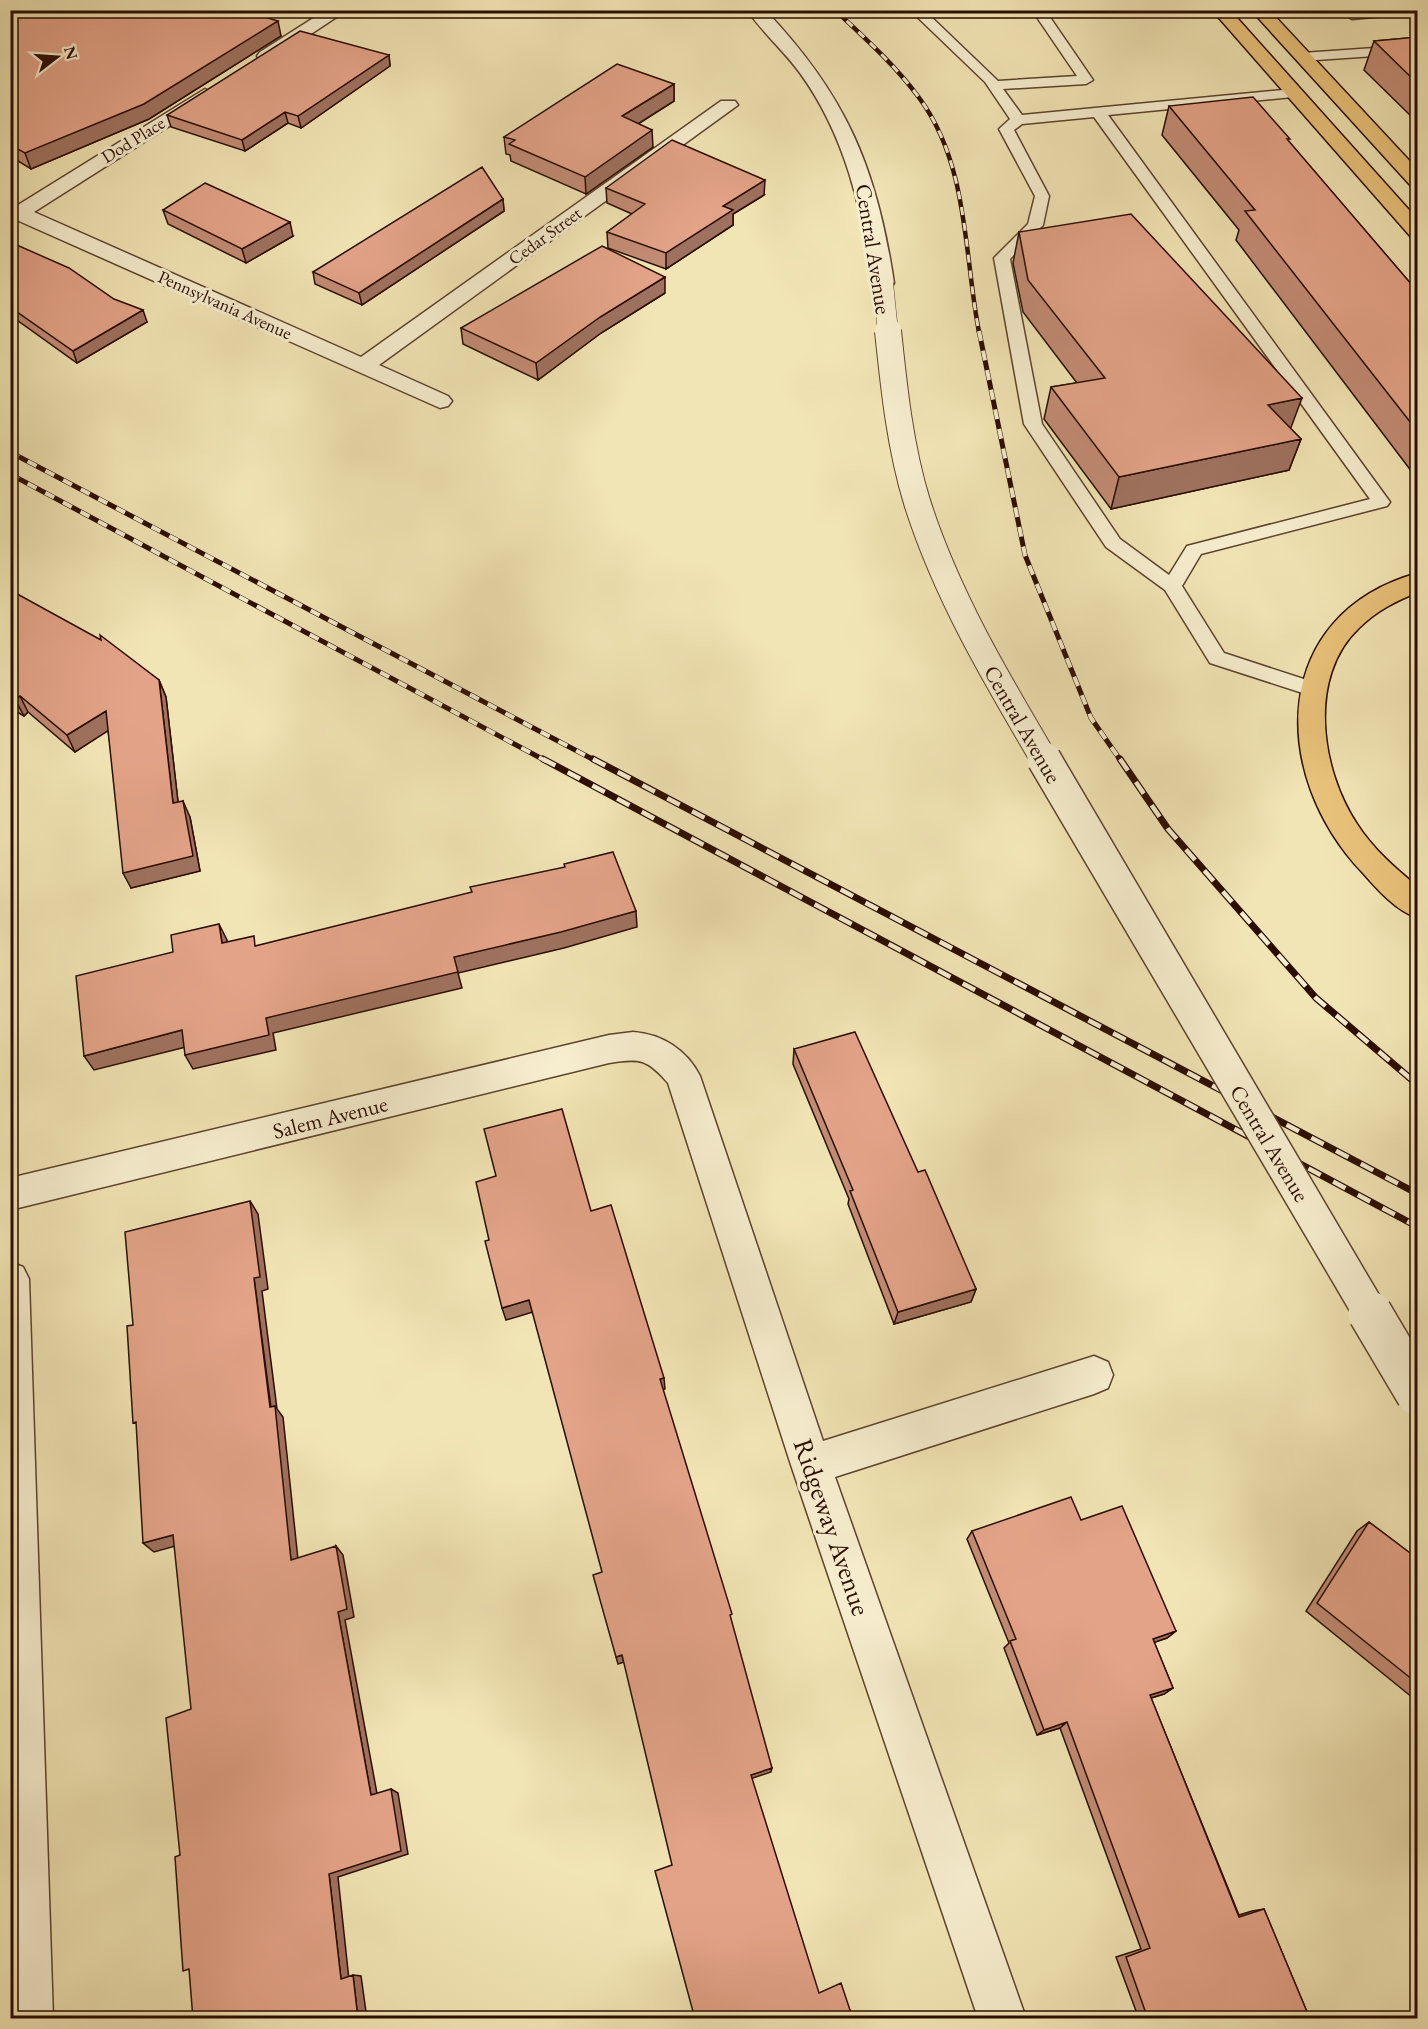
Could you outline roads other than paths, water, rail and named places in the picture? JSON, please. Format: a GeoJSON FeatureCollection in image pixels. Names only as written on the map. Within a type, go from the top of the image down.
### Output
{"type":"FeatureCollection","features":[{"type":"Feature","properties":{"kind":"highway"},"geometry":{"type":"LineString","coordinates":[[1220,10],[1418,233]]}},
{"type":"Feature","properties":{"kind":"highway"},"geometry":{"type":"LineString","coordinates":[[1259,10],[1418,182]]}},
{"type":"Feature","properties":{"kind":"highway"},"geometry":{"type":"LineString","coordinates":[[1418,582],[1372,601],[1354,615],[1328,649],[1312,689],[1309,729],[1330,802],[1346,830],[1365,854],[1418,906]]}},
{"type":"Feature","properties":{"kind":"street"},"geometry":{"type":"LineString","coordinates":[[249,67],[339,10]]}},
{"type":"Feature","properties":{"kind":"street","name":"Central Avenue"},"geometry":{"type":"LineString","coordinates":[[755,10],[811,74],[849,140],[873,215],[883,283],[893,390],[910,474],[928,532],[952,594],[1003,690],[1418,1394]]}},
{"type":"Feature","properties":{"kind":"street","name":"Dod Place"},"geometry":{"type":"LineString","coordinates":[[15,211],[219,86]]}},
{"type":"Feature","properties":{"kind":"street","name":"Cedar Street"},"geometry":{"type":"LineString","coordinates":[[363,366],[728,105]]}},
{"type":"Feature","properties":{"kind":"street","name":"Pennsylvania Avenue"},"geometry":{"type":"LineString","coordinates":[[15,211],[440,400]]}},
{"type":"Feature","properties":{"kind":"street","name":"Salem Avenue"},"geometry":{"type":"LineString","coordinates":[[10,1194],[609,1049],[632,1045],[650,1046]]}},
{"type":"Feature","properties":{"kind":"street","name":"Ridgeway Avenue"},"geometry":{"type":"LineString","coordinates":[[650,1046],[666,1056],[683,1076],[811,1465],[1002,2019]]}},
{"type":"Feature","properties":{"kind":"street"},"geometry":{"type":"LineString","coordinates":[[10,1280],[29,2019]]}},
{"type":"Feature","properties":{"kind":"street"},"geometry":{"type":"LineString","coordinates":[[811,1465],[1094,1375]]}},
{"type":"Feature","properties":{"kind":"lane"},"geometry":{"type":"LineString","coordinates":[[916,10],[995,85],[1018,120]]}},
{"type":"Feature","properties":{"kind":"lane"},"geometry":{"type":"LineString","coordinates":[[995,85],[1086,80],[1038,10]]}},
{"type":"Feature","properties":{"kind":"lane"},"geometry":{"type":"LineString","coordinates":[[1342,10],[1352,15],[1415,10]]}},
{"type":"Feature","properties":{"kind":"lane"},"geometry":{"type":"LineString","coordinates":[[1302,57],[1418,49]]}},
{"type":"Feature","properties":{"kind":"lane"},"geometry":{"type":"LineString","coordinates":[[1293,93],[1018,120],[1006,129],[1042,196],[1035,225],[1002,258],[1033,424],[1113,543],[1172,586],[1216,658],[1312,689]]}},
{"type":"Feature","properties":{"kind":"lane"},"geometry":{"type":"LineString","coordinates":[[1098,112],[1381,502],[1194,550],[1172,586]]}},
{"type":"Feature","properties":{"kind":"railway"},"geometry":{"type":"LineString","coordinates":[[835,10],[901,75],[920,99],[936,125],[948,153],[956,182],[979,332]]}},
{"type":"Feature","properties":{"kind":"railway"},"geometry":{"type":"LineString","coordinates":[[979,331],[1025,555],[1091,718],[1121,761]]}},
{"type":"Feature","properties":{"kind":"railway"},"geometry":{"type":"LineString","coordinates":[[10,452],[596,761]]}},
{"type":"Feature","properties":{"kind":"railway"},"geometry":{"type":"LineString","coordinates":[[10,474],[546,761]]}},
{"type":"Feature","properties":{"kind":"railway"},"geometry":{"type":"LineString","coordinates":[[543,759],[1418,1227]]}},
{"type":"Feature","properties":{"kind":"railway"},"geometry":{"type":"LineString","coordinates":[[593,759],[1418,1194]]}},
{"type":"Feature","properties":{"kind":"railway"},"geometry":{"type":"LineString","coordinates":[[1120,759],[1168,829],[1316,998],[1418,1085]]}}]}
